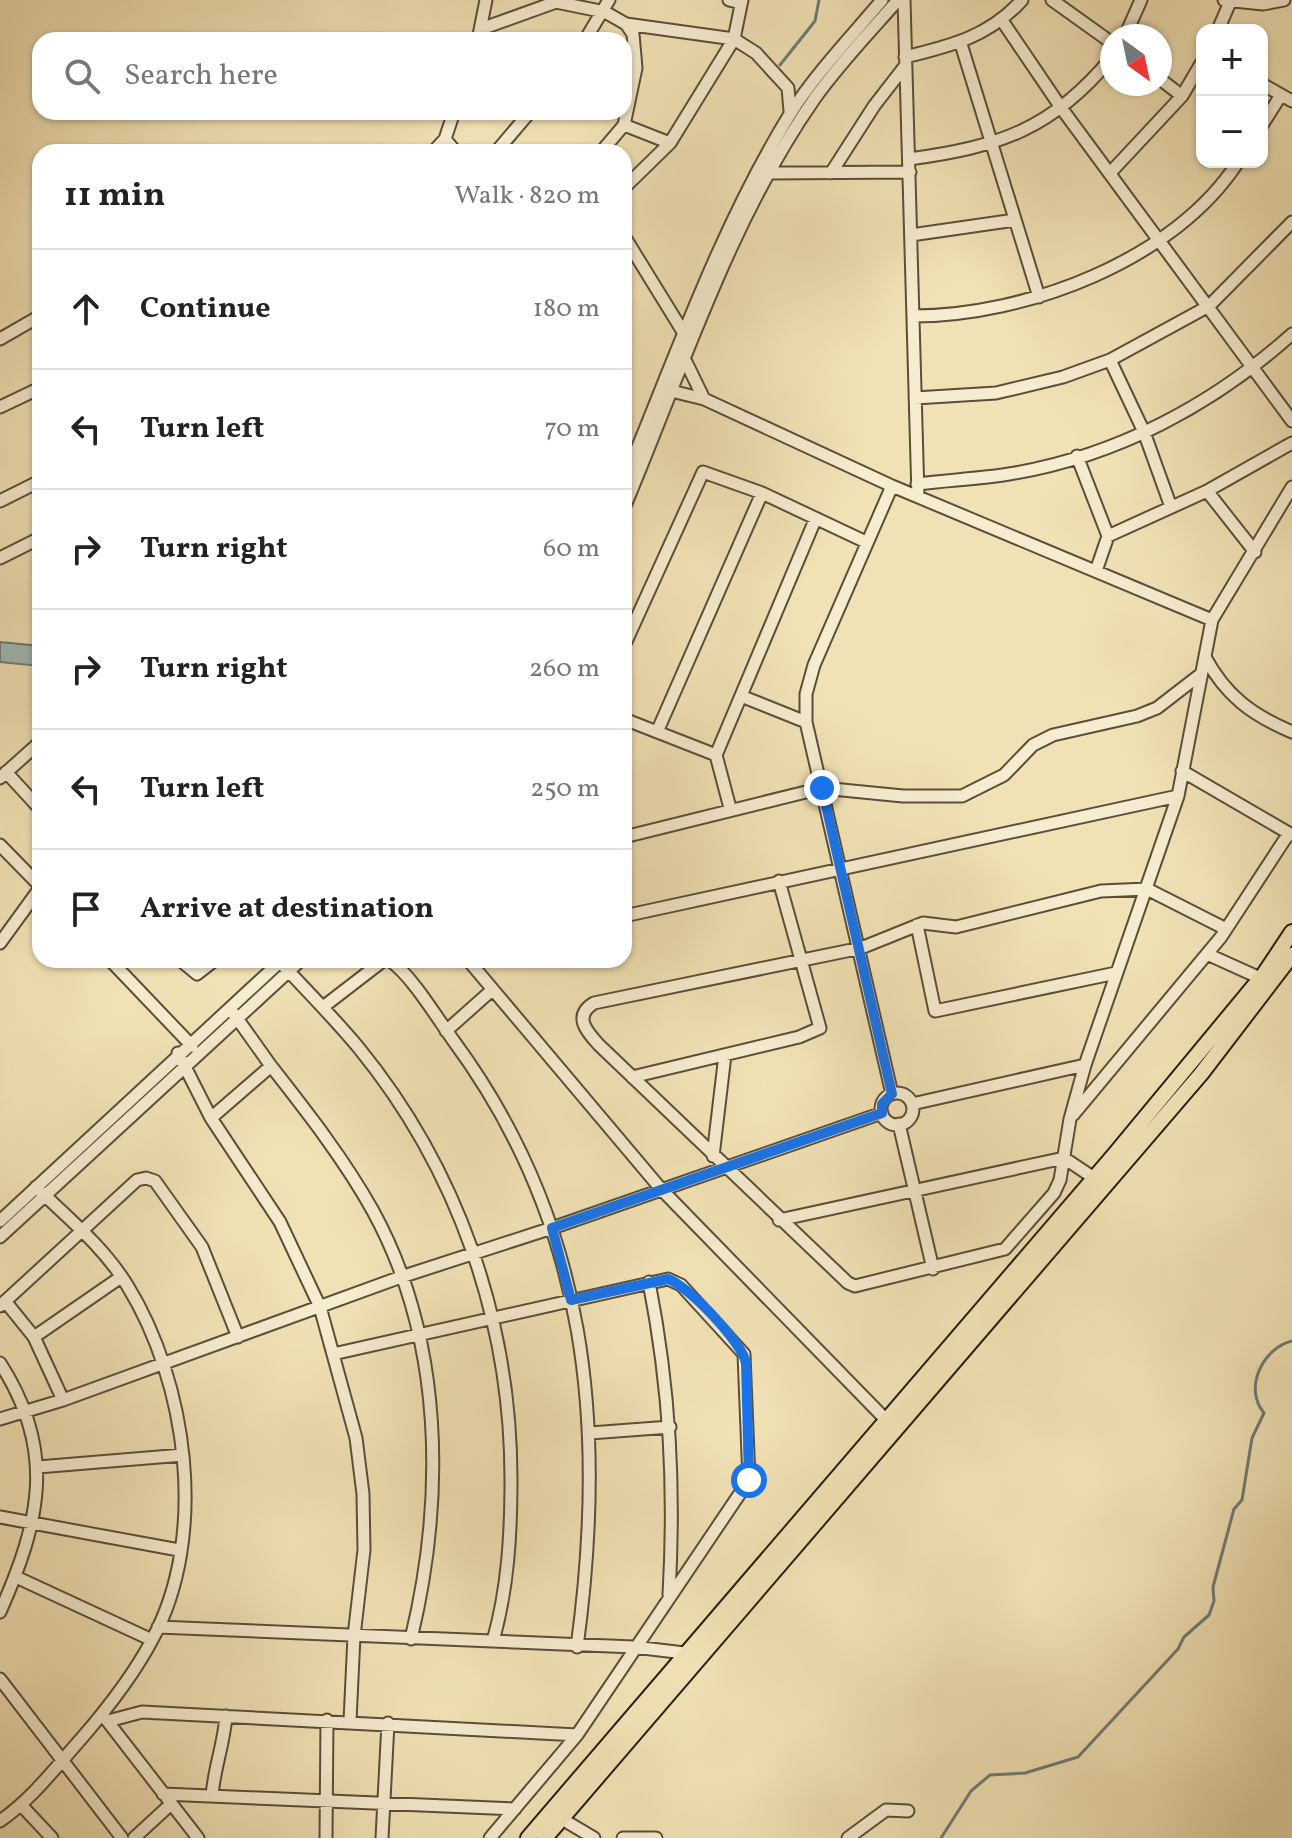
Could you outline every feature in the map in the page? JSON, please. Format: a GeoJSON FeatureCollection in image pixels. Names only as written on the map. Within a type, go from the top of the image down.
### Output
{"type":"FeatureCollection","features":[{"type":"Feature","properties":{"kind":"main road"},"geometry":{"type":"LineString","coordinates":[[545,1838],[704,1656],[1260,978],[1292,932]]}},
{"type":"Feature","properties":{"kind":"main road"},"geometry":{"type":"LineString","coordinates":[[528,1838],[1201,1074],[1292,955]]}},
{"type":"Feature","properties":{"kind":"street"},"geometry":{"type":"LineString","coordinates":[[479,32],[486,0]]}},
{"type":"Feature","properties":{"kind":"street"},"geometry":{"type":"LineString","coordinates":[[632,180],[670,143],[734,39],[742,1],[729,0]]}},
{"type":"Feature","properties":{"kind":"street"},"geometry":{"type":"LineString","coordinates":[[790,114],[882,0]]}},
{"type":"Feature","properties":{"kind":"street"},"geometry":{"type":"LineString","coordinates":[[901,0],[910,172],[917,490]]}},
{"type":"Feature","properties":{"kind":"street"},"geometry":{"type":"LineString","coordinates":[[668,390],[686,362],[700,312],[725,251],[754,189],[784,136],[901,0]]}},
{"type":"Feature","properties":{"kind":"street"},"geometry":{"type":"LineString","coordinates":[[831,173],[905,62],[961,44],[1003,22],[1022,0]]}},
{"type":"Feature","properties":{"kind":"street"},"geometry":{"type":"LineString","coordinates":[[1052,0],[1100,34]]}},
{"type":"Feature","properties":{"kind":"street"},"geometry":{"type":"LineString","coordinates":[[1130,24],[1141,0]]}},
{"type":"Feature","properties":{"kind":"street"},"geometry":{"type":"LineString","coordinates":[[1220,24],[1227,1],[1263,4],[1284,0]]}},
{"type":"Feature","properties":{"kind":"street"},"geometry":{"type":"LineString","coordinates":[[484,32],[555,1],[607,6],[632,32]]}},
{"type":"Feature","properties":{"kind":"street"},"geometry":{"type":"LineString","coordinates":[[590,32],[607,6]]}},
{"type":"Feature","properties":{"kind":"street"},"geometry":{"type":"LineString","coordinates":[[1003,22],[1062,109],[1292,421]]}},
{"type":"Feature","properties":{"kind":"street"},"geometry":{"type":"LineString","coordinates":[[626,24],[734,39],[756,53],[788,88],[790,114],[784,136],[769,173],[754,189]]}},
{"type":"Feature","properties":{"kind":"street"},"geometry":{"type":"LineString","coordinates":[[632,33],[636,52],[632,76]]}},
{"type":"Feature","properties":{"kind":"street"},"geometry":{"type":"LineString","coordinates":[[961,44],[1039,297]]}},
{"type":"Feature","properties":{"kind":"street"},"geometry":{"type":"LineString","coordinates":[[909,159],[991,145],[1062,109],[1100,69]]}},
{"type":"Feature","properties":{"kind":"street"},"geometry":{"type":"LineString","coordinates":[[1110,173],[1182,96],[1196,72]]}},
{"type":"Feature","properties":{"kind":"street"},"geometry":{"type":"LineString","coordinates":[[1172,88],[1182,96]]}},
{"type":"Feature","properties":{"kind":"street"},"geometry":{"type":"LineString","coordinates":[[1268,88],[1286,98],[1268,118]]}},
{"type":"Feature","properties":{"kind":"street"},"geometry":{"type":"LineString","coordinates":[[440,144],[451,120]]}},
{"type":"Feature","properties":{"kind":"street"},"geometry":{"type":"LineString","coordinates":[[503,144],[523,120]]}},
{"type":"Feature","properties":{"kind":"street"},"geometry":{"type":"LineString","coordinates":[[608,144],[625,120]]}},
{"type":"Feature","properties":{"kind":"street"},"geometry":{"type":"LineString","coordinates":[[624,125],[670,143]]}},
{"type":"Feature","properties":{"kind":"street"},"geometry":{"type":"LineString","coordinates":[[445,139],[449,144]]}},
{"type":"Feature","properties":{"kind":"street"},"geometry":{"type":"LineString","coordinates":[[913,316],[990,310],[1039,297],[1100,272],[1159,240],[1208,198],[1233,168]]}},
{"type":"Feature","properties":{"kind":"street"},"geometry":{"type":"LineString","coordinates":[[769,173],[910,172]]}},
{"type":"Feature","properties":{"kind":"street"},"geometry":{"type":"LineString","coordinates":[[911,235],[1015,220]]}},
{"type":"Feature","properties":{"kind":"street"},"geometry":{"type":"LineString","coordinates":[[915,398],[996,393],[1063,377],[1110,360],[1209,306],[1292,222]]}},
{"type":"Feature","properties":{"kind":"street"},"geometry":{"type":"LineString","coordinates":[[632,249],[685,335]]}},
{"type":"Feature","properties":{"kind":"street"},"geometry":{"type":"LineString","coordinates":[[632,482],[642,450],[668,390],[685,335],[700,312]]}},
{"type":"Feature","properties":{"kind":"street"},"geometry":{"type":"LineString","coordinates":[[0,339],[32,321]]}},
{"type":"Feature","properties":{"kind":"street"},"geometry":{"type":"LineString","coordinates":[[917,490],[1010,474],[1077,456],[1144,432],[1193,409],[1254,368],[1292,334]]}},
{"type":"Feature","properties":{"kind":"street"},"geometry":{"type":"LineString","coordinates":[[1110,360],[1144,432],[1171,507]]}},
{"type":"Feature","properties":{"kind":"street"},"geometry":{"type":"LineString","coordinates":[[686,362],[704,399]]}},
{"type":"Feature","properties":{"kind":"street"},"geometry":{"type":"LineString","coordinates":[[668,390],[704,399],[892,486],[917,490],[1212,620]]}},
{"type":"Feature","properties":{"kind":"street"},"geometry":{"type":"LineString","coordinates":[[0,407],[32,392]]}},
{"type":"Feature","properties":{"kind":"street"},"geometry":{"type":"LineString","coordinates":[[1108,536],[1207,491],[1292,443]]}},
{"type":"Feature","properties":{"kind":"street"},"geometry":{"type":"LineString","coordinates":[[632,467],[642,450]]}},
{"type":"Feature","properties":{"kind":"street"},"geometry":{"type":"LineString","coordinates":[[1077,456],[1108,536],[1096,571]]}},
{"type":"Feature","properties":{"kind":"street"},"geometry":{"type":"LineString","coordinates":[[632,628],[703,472],[762,493],[866,542]]}},
{"type":"Feature","properties":{"kind":"street"},"geometry":{"type":"LineString","coordinates":[[0,501],[32,485]]}},
{"type":"Feature","properties":{"kind":"street"},"geometry":{"type":"LineString","coordinates":[[892,486],[814,665],[806,694],[806,722],[861,948],[892,1094]]}},
{"type":"Feature","properties":{"kind":"street"},"geometry":{"type":"LineString","coordinates":[[1226,929],[1147,889],[1101,891],[956,927],[917,925],[861,948],[594,1003],[585,1009],[582,1016],[584,1029],[842,1279],[855,1286],[1005,1249],[1054,1193],[1085,1065],[1147,889],[1178,796],[1212,620],[1292,487]]}},
{"type":"Feature","properties":{"kind":"street"},"geometry":{"type":"LineString","coordinates":[[1207,491],[1255,552]]}},
{"type":"Feature","properties":{"kind":"street"},"geometry":{"type":"LineString","coordinates":[[657,732],[762,493]]}},
{"type":"Feature","properties":{"kind":"street"},"geometry":{"type":"LineString","coordinates":[[730,808],[716,755],[815,520]]}},
{"type":"Feature","properties":{"kind":"street"},"geometry":{"type":"LineString","coordinates":[[0,558],[32,542]]}},
{"type":"Feature","properties":{"kind":"street"},"geometry":{"type":"LineString","coordinates":[[1205,657],[1228,692],[1246,710],[1292,732]]}},
{"type":"Feature","properties":{"kind":"street"},"geometry":{"type":"LineString","coordinates":[[632,835],[730,808],[822,788],[917,797],[962,796],[1004,775],[1033,745],[1053,735],[1137,716],[1157,708],[1201,673]]}},
{"type":"Feature","properties":{"kind":"street"},"geometry":{"type":"LineString","coordinates":[[741,696],[806,722]]}},
{"type":"Feature","properties":{"kind":"street"},"geometry":{"type":"LineString","coordinates":[[632,722],[716,755]]}},
{"type":"Feature","properties":{"kind":"street"},"geometry":{"type":"LineString","coordinates":[[32,749],[3,775],[32,802]]}},
{"type":"Feature","properties":{"kind":"street"},"geometry":{"type":"LineString","coordinates":[[1070,1119],[1207,954],[1290,834],[1182,771]]}},
{"type":"Feature","properties":{"kind":"street"},"geometry":{"type":"LineString","coordinates":[[632,914],[1178,796]]}},
{"type":"Feature","properties":{"kind":"street"},"geometry":{"type":"LineString","coordinates":[[0,845],[32,879]]}},
{"type":"Feature","properties":{"kind":"street"},"geometry":{"type":"LineString","coordinates":[[632,1077],[799,1037],[820,1028],[779,881]]}},
{"type":"Feature","properties":{"kind":"street"},"geometry":{"type":"LineString","coordinates":[[0,943],[32,898]]}},
{"type":"Feature","properties":{"kind":"street"},"geometry":{"type":"LineString","coordinates":[[917,925],[935,1011],[1116,973]]}},
{"type":"Feature","properties":{"kind":"street"},"geometry":{"type":"LineString","coordinates":[[1207,954],[1260,978]]}},
{"type":"Feature","properties":{"kind":"street"},"geometry":{"type":"LineString","coordinates":[[121,968],[198,1052]]}},
{"type":"Feature","properties":{"kind":"street"},"geometry":{"type":"LineString","coordinates":[[74,1159],[120,1125],[184,1066],[274,968]]}},
{"type":"Feature","properties":{"kind":"street"},"geometry":{"type":"LineString","coordinates":[[287,968],[359,1048],[411,1125],[439,1173],[476,1253],[506,1385],[511,1466],[508,1574],[493,1641]]}},
{"type":"Feature","properties":{"kind":"street"},"geometry":{"type":"LineString","coordinates":[[0,1237],[112,1116],[178,1053],[292,968]]}},
{"type":"Feature","properties":{"kind":"street"},"geometry":{"type":"LineString","coordinates":[[323,1007],[375,968]]}},
{"type":"Feature","properties":{"kind":"street"},"geometry":{"type":"LineString","coordinates":[[393,968],[483,1081],[511,1129],[552,1228],[571,1300],[583,1363],[590,1433],[588,1569],[577,1647]]}},
{"type":"Feature","properties":{"kind":"street"},"geometry":{"type":"LineString","coordinates":[[478,968],[492,990],[661,1189],[891,1425]]}},
{"type":"Feature","properties":{"kind":"street"},"geometry":{"type":"LineString","coordinates":[[446,1031],[492,990]]}},
{"type":"Feature","properties":{"kind":"street"},"geometry":{"type":"LineString","coordinates":[[233,1012],[352,1175],[374,1212],[401,1277],[419,1334],[431,1415],[431,1517],[426,1579],[411,1639]]}},
{"type":"Feature","properties":{"kind":"street"},"geometry":{"type":"LineString","coordinates":[[178,1053],[211,1118],[280,1222],[320,1307],[356,1438],[363,1494],[364,1550],[354,1636],[350,1721]]}},
{"type":"Feature","properties":{"kind":"street"},"geometry":{"type":"LineString","coordinates":[[713,1156],[725,1055]]}},
{"type":"Feature","properties":{"kind":"street"},"geometry":{"type":"LineString","coordinates":[[912,1104],[1085,1065]]}},
{"type":"Feature","properties":{"kind":"street"},"geometry":{"type":"LineString","coordinates":[[211,1118],[271,1066]]}},
{"type":"Feature","properties":{"kind":"street"},"geometry":{"type":"LineString","coordinates":[[892,1094],[906,1096],[912,1104],[911,1115],[899,1124],[890,1123],[882,1113],[882,1104],[892,1094]]}},
{"type":"Feature","properties":{"kind":"street"},"geometry":{"type":"LineString","coordinates":[[0,1419],[63,1400],[401,1277],[882,1113]]}},
{"type":"Feature","properties":{"kind":"street"},"geometry":{"type":"LineString","coordinates":[[112,1116],[120,1125]]}},
{"type":"Feature","properties":{"kind":"street"},"geometry":{"type":"LineString","coordinates":[[899,1124],[933,1269]]}},
{"type":"Feature","properties":{"kind":"street"},"geometry":{"type":"LineString","coordinates":[[779,1220],[1064,1158],[1094,1178]]}},
{"type":"Feature","properties":{"kind":"street"},"geometry":{"type":"LineString","coordinates":[[63,1400],[34,1337],[3,1303],[137,1180],[146,1178],[155,1181],[202,1247],[238,1337]]}},
{"type":"Feature","properties":{"kind":"street"},"geometry":{"type":"LineString","coordinates":[[2,1216],[40,1191]]}},
{"type":"Feature","properties":{"kind":"street"},"geometry":{"type":"LineString","coordinates":[[0,1821],[22,1806],[63,1758],[105,1718],[152,1640],[179,1550],[184,1513],[183,1455],[164,1363],[149,1323],[121,1277],[81,1229],[40,1191]]}},
{"type":"Feature","properties":{"kind":"street"},"geometry":{"type":"LineString","coordinates":[[34,1337],[121,1277]]}},
{"type":"Feature","properties":{"kind":"street"},"geometry":{"type":"LineString","coordinates":[[333,1354],[668,1279],[681,1285],[740,1346],[746,1363],[749,1480],[577,1735],[490,1838]]}},
{"type":"Feature","properties":{"kind":"street"},"geometry":{"type":"LineString","coordinates":[[649,1282],[664,1359],[670,1427],[672,1536],[669,1598]]}},
{"type":"Feature","properties":{"kind":"street"},"geometry":{"type":"LineString","coordinates":[[0,1363],[27,1412],[38,1467],[33,1524],[16,1577],[0,1612]]}},
{"type":"Feature","properties":{"kind":"street"},"geometry":{"type":"LineString","coordinates":[[590,1433],[670,1427]]}},
{"type":"Feature","properties":{"kind":"street"},"geometry":{"type":"LineString","coordinates":[[38,1467],[183,1455]]}},
{"type":"Feature","properties":{"kind":"street"},"geometry":{"type":"LineString","coordinates":[[0,1517],[179,1550]]}},
{"type":"Feature","properties":{"kind":"street"},"geometry":{"type":"LineString","coordinates":[[16,1577],[152,1640]]}},
{"type":"Feature","properties":{"kind":"street"},"geometry":{"type":"LineString","coordinates":[[158,1627],[634,1647],[704,1656]]}},
{"type":"Feature","properties":{"kind":"street"},"geometry":{"type":"LineString","coordinates":[[0,1679],[122,1838]]}},
{"type":"Feature","properties":{"kind":"street"},"geometry":{"type":"LineString","coordinates":[[105,1718],[142,1712],[577,1735]]}},
{"type":"Feature","properties":{"kind":"street"},"geometry":{"type":"LineString","coordinates":[[212,1796],[215,1767],[224,1746],[226,1716]]}},
{"type":"Feature","properties":{"kind":"street"},"geometry":{"type":"LineString","coordinates":[[105,1718],[198,1838]]}},
{"type":"Feature","properties":{"kind":"street"},"geometry":{"type":"LineString","coordinates":[[326,1838],[327,1720]]}},
{"type":"Feature","properties":{"kind":"street"},"geometry":{"type":"LineString","coordinates":[[382,1838],[388,1723]]}},
{"type":"Feature","properties":{"kind":"street"},"geometry":{"type":"LineString","coordinates":[[163,1794],[515,1809]]}},
{"type":"Feature","properties":{"kind":"street"},"geometry":{"type":"LineString","coordinates":[[134,1838],[171,1804]]}},
{"type":"Feature","properties":{"kind":"street"},"geometry":{"type":"LineString","coordinates":[[22,1806],[52,1838]]}},
{"type":"Feature","properties":{"kind":"street"},"geometry":{"type":"LineString","coordinates":[[848,1838],[886,1810],[908,1811]]}},
{"type":"Feature","properties":{"kind":"street"},"geometry":{"type":"LineString","coordinates":[[562,1819],[594,1838]]}},
{"type":"Feature","properties":{"kind":"street"},"geometry":{"type":"LineString","coordinates":[[623,1838],[656,1838]]}},
{"type":"Feature","properties":{"kind":"water"},"geometry":{"type":"Polygon","coordinates":[[[0,642],[32,645],[32,665],[0,662],[0,642]]]}},
{"type":"Feature","properties":{"kind":"waterway"},"geometry":{"type":"LineString","coordinates":[[780,65],[815,21],[819,0]]}},
{"type":"Feature","properties":{"kind":"waterway"},"geometry":{"type":"LineString","coordinates":[[941,1838],[971,1791],[990,1775],[1025,1773],[1078,1757],[1178,1649],[1184,1637],[1209,1615],[1214,1601],[1213,1587],[1234,1509],[1242,1500],[1252,1438],[1264,1413],[1255,1392],[1259,1370],[1272,1352],[1292,1341]]}},
{"type":"Feature","properties":{"kind":"route"},"geometry":{"type":"LineString","coordinates":[[749,1480],[746,1363],[740,1346],[681,1285],[668,1279],[571,1300],[552,1228],[882,1113],[884,1100],[892,1094],[822,788]]}}]}
